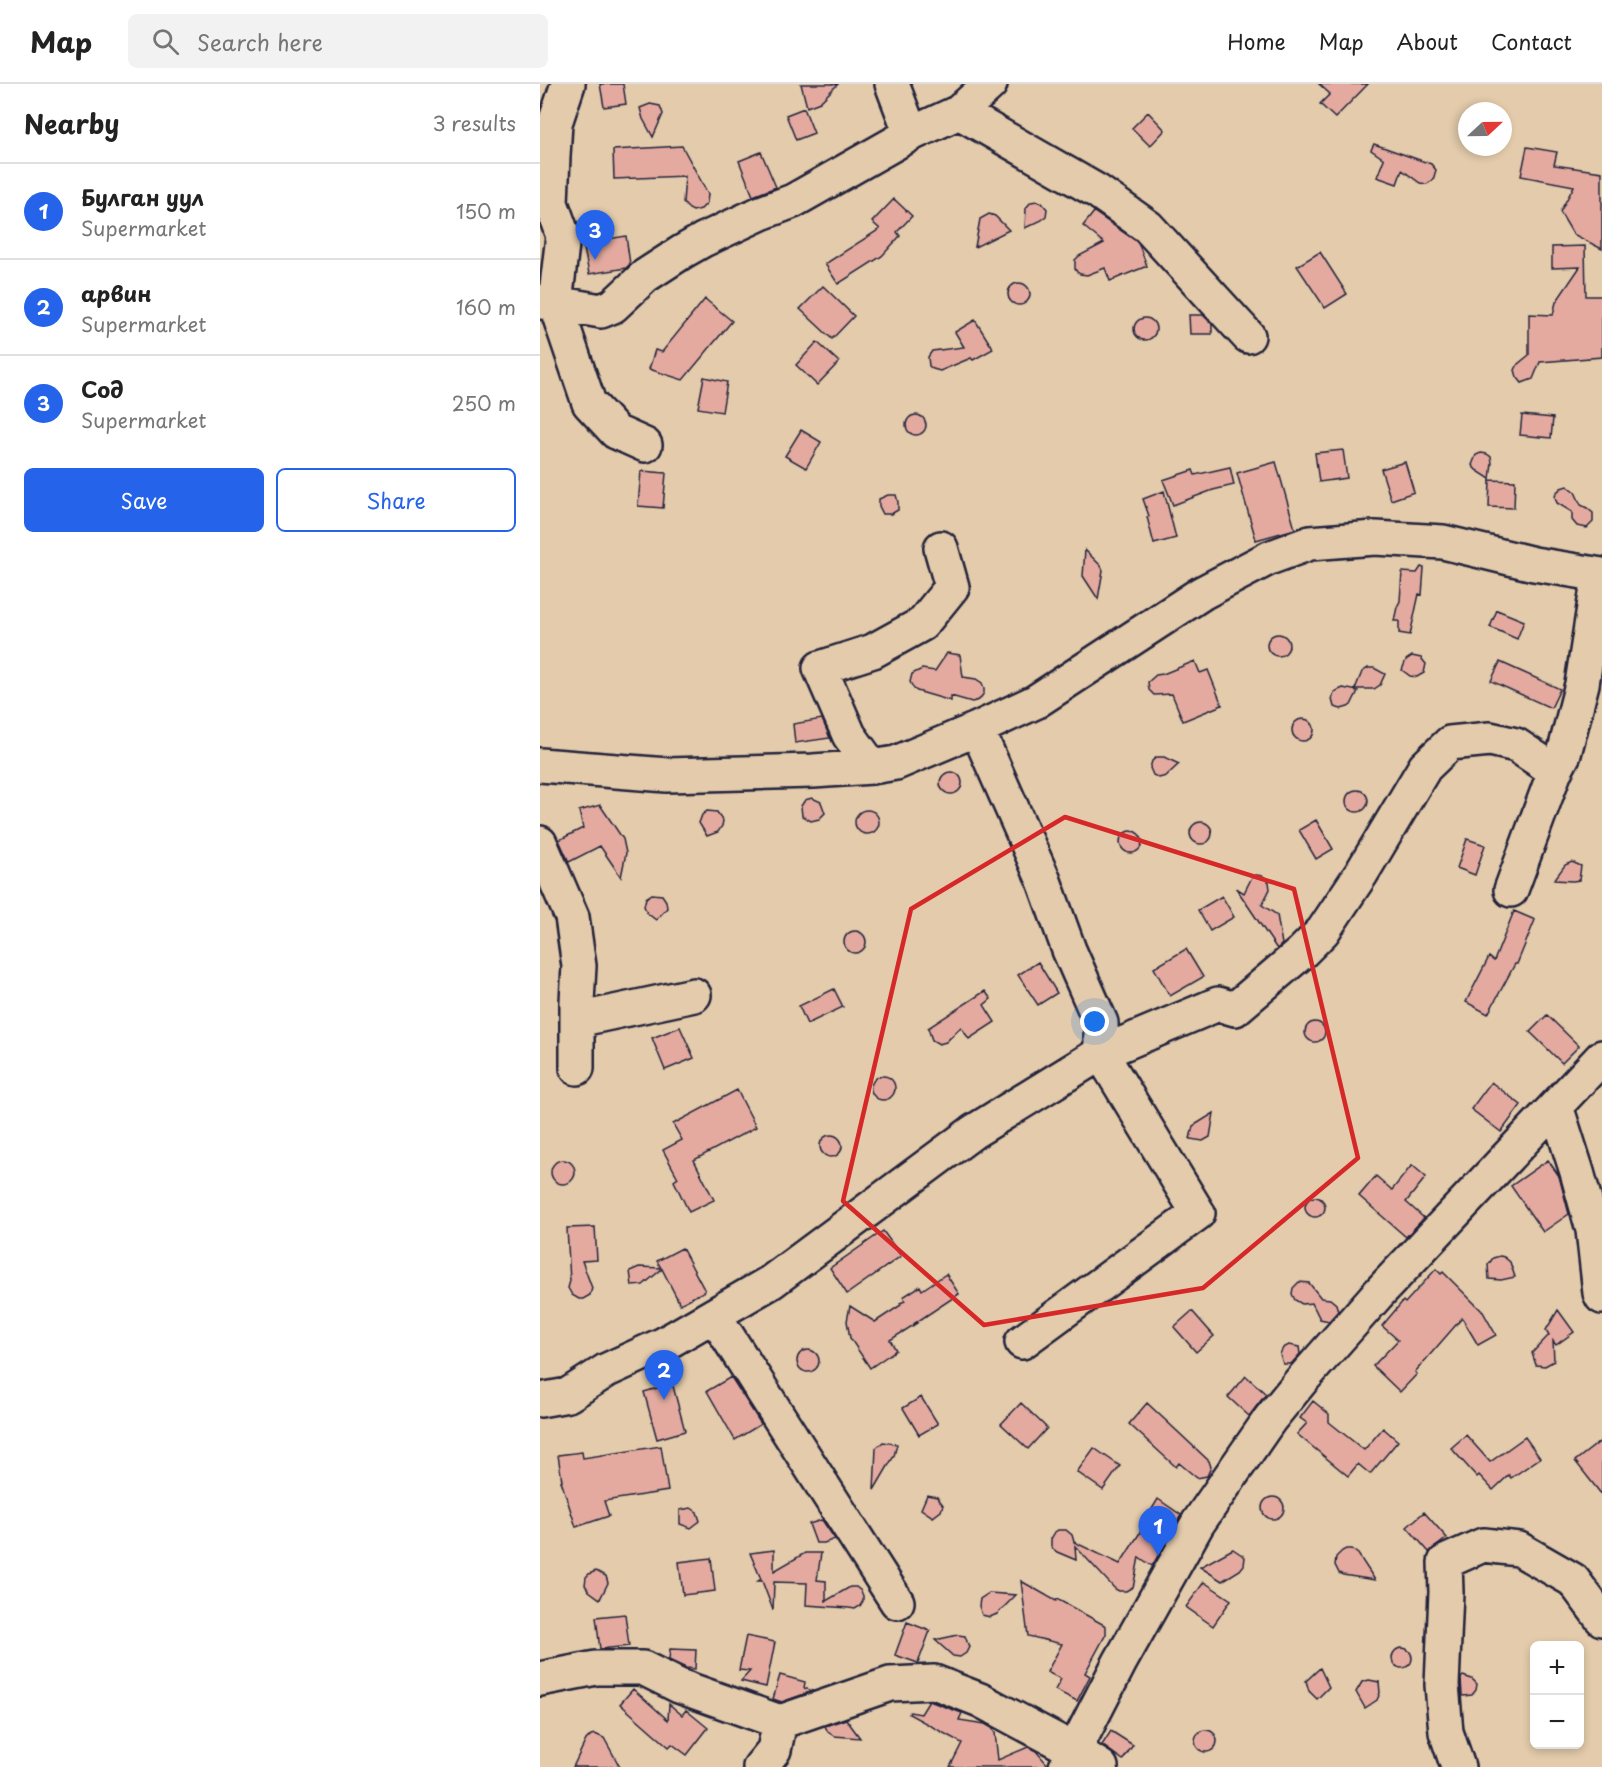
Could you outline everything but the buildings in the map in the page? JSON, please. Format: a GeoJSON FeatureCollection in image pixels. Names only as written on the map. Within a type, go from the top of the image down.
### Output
{"type":"FeatureCollection","features":[{"type":"Feature","properties":{"kind":"street"},"geometry":{"type":"LineString","coordinates":[[568,84],[555,123],[551,203],[563,236],[547,302],[589,403],[616,432],[645,444]]}},
{"type":"Feature","properties":{"kind":"street"},"geometry":{"type":"LineString","coordinates":[[892,84],[911,134]]}},
{"type":"Feature","properties":{"kind":"street"},"geometry":{"type":"LineString","coordinates":[[547,302],[601,311],[613,306],[645,276],[682,252],[761,213],[793,201],[911,134],[959,112],[990,84]]}},
{"type":"Feature","properties":{"kind":"street"},"geometry":{"type":"LineString","coordinates":[[959,112],[1097,191],[1148,227],[1248,336]]}},
{"type":"Feature","properties":{"kind":"street"},"geometry":{"type":"LineString","coordinates":[[540,765],[667,775],[813,771],[896,763],[1035,702],[1202,593],[1269,558],[1310,543],[1376,538],[1443,542],[1534,564],[1600,575],[1582,684],[1564,754],[1555,771],[1511,890]]}},
{"type":"Feature","properties":{"kind":"street"},"geometry":{"type":"LineString","coordinates":[[872,767],[849,735],[820,668],[873,651],[922,624],[951,587],[941,548]]}},
{"type":"Feature","properties":{"kind":"street"},"geometry":{"type":"LineString","coordinates":[[977,729],[1044,881],[1101,1023],[1101,1053],[1198,1213],[1022,1342]]}},
{"type":"Feature","properties":{"kind":"street"},"geometry":{"type":"LineString","coordinates":[[540,1400],[568,1395],[607,1370],[664,1344],[771,1282],[973,1132],[1101,1053],[1218,1004],[1235,1009],[1302,952],[1323,930],[1361,873],[1425,767],[1450,743],[1490,739],[1516,745],[1555,771]]}},
{"type":"Feature","properties":{"kind":"street"},"geometry":{"type":"LineString","coordinates":[[540,843],[572,917],[579,966],[577,1068]]}},
{"type":"Feature","properties":{"kind":"street"},"geometry":{"type":"LineString","coordinates":[[577,1020],[694,995]]}},
{"type":"Feature","properties":{"kind":"street"},"geometry":{"type":"LineString","coordinates":[[540,1679],[596,1668],[643,1668],[703,1696],[780,1722],[890,1684],[934,1682],[980,1700],[1080,1761],[1120,1662],[1198,1523],[1270,1419],[1377,1295],[1602,1057]]}},
{"type":"Feature","properties":{"kind":"street"},"geometry":{"type":"LineString","coordinates":[[1556,1106],[1578,1172],[1593,1230],[1602,1297]]}},
{"type":"Feature","properties":{"kind":"street"},"geometry":{"type":"LineString","coordinates":[[714,1315],[897,1602]]}},
{"type":"Feature","properties":{"kind":"street"},"geometry":{"type":"LineString","coordinates":[[1458,1767],[1446,1732],[1442,1685],[1445,1562],[1483,1545],[1519,1549],[1573,1580],[1602,1619]]}},
{"type":"Feature","properties":{"kind":"street"},"geometry":{"type":"LineString","coordinates":[[760,1767],[774,1750],[780,1722]]}},
{"type":"Feature","properties":{"kind":"highlighted area"},"geometry":{"type":"Polygon","coordinates":[[[1065,817],[1294,889],[1358,1158],[1203,1288],[984,1325],[843,1201],[911,909],[1065,817]]]}},
{"type":"Feature","properties":{"kind":"place","name":"Сод"},"geometry":{"type":"Point","coordinates":[595,260]}},
{"type":"Feature","properties":{"kind":"place","name":"арвин"},"geometry":{"type":"Point","coordinates":[664,1400]}},
{"type":"Feature","properties":{"kind":"place","name":"Булган уул"},"geometry":{"type":"Point","coordinates":[1158,1556]}}]}
